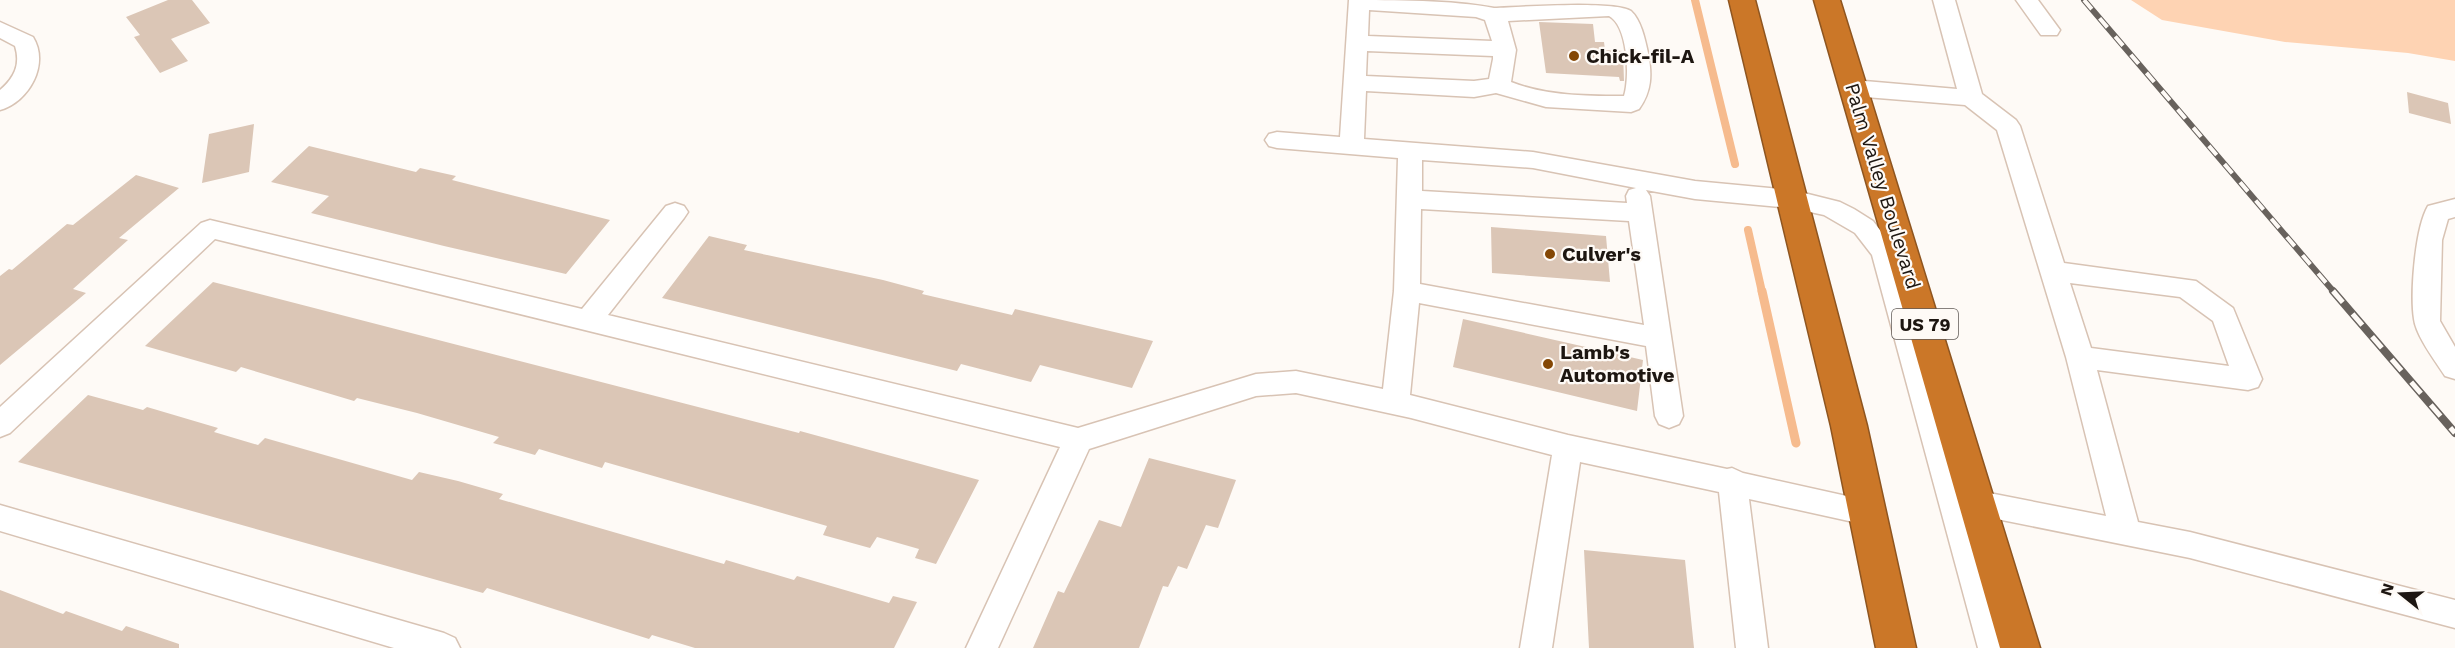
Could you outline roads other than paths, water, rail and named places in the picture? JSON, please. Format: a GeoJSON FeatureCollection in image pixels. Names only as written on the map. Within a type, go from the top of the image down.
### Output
{"type":"FeatureCollection","features":[{"type":"Feature","properties":{"kind":"highway"},"geometry":{"type":"LineString","coordinates":[[1742,0],[1849,426],[1896,648]]}},
{"type":"Feature","properties":{"kind":"highway","name":"Palm Valley Boulevard"},"geometry":{"type":"LineString","coordinates":[[1827,0],[1979,504],[2020,648]]}},
{"type":"Feature","properties":{"kind":"street"},"geometry":{"type":"LineString","coordinates":[[1944,0],[1971,98]]}},
{"type":"Feature","properties":{"kind":"street"},"geometry":{"type":"LineString","coordinates":[[2027,0],[2049,30]]}},
{"type":"Feature","properties":{"kind":"street"},"geometry":{"type":"LineString","coordinates":[[1352,145],[1354,84],[1358,3],[1478,10],[1493,15],[1604,9],[1617,12],[1624,17],[1632,37],[1641,82],[1636,99],[1631,104],[1547,100],[1524,96],[1498,85],[1474,89],[1354,84]]}},
{"type":"Feature","properties":{"kind":"street"},"geometry":{"type":"LineString","coordinates":[[1493,15],[1501,29],[1503,49],[1504,72],[1498,85]]}},
{"type":"Feature","properties":{"kind":"street"},"geometry":{"type":"LineString","coordinates":[[0,29],[24,42],[31,59],[26,73],[15,88],[0,102]]}},
{"type":"Feature","properties":{"kind":"street"},"geometry":{"type":"LineString","coordinates":[[1356,43],[1503,49]]}},
{"type":"Feature","properties":{"kind":"street"},"geometry":{"type":"LineString","coordinates":[[1853,88],[1971,98],[2008,126],[2080,357],[2126,533]]}},
{"type":"Feature","properties":{"kind":"street"},"geometry":{"type":"LineString","coordinates":[[1277,140],[1533,160],[1695,190],[1791,199],[1831,208],[1864,227],[1884,252],[1994,648]]}},
{"type":"Feature","properties":{"kind":"street"},"geometry":{"type":"LineString","coordinates":[[1395,404],[1407,291],[1410,150]]}},
{"type":"Feature","properties":{"kind":"street"},"geometry":{"type":"LineString","coordinates":[[1635,180],[1669,416]]}},
{"type":"Feature","properties":{"kind":"street"},"geometry":{"type":"LineString","coordinates":[[1409,199],[1640,213]]}},
{"type":"Feature","properties":{"kind":"street"},"geometry":{"type":"LineString","coordinates":[[2455,208],[2437,212],[2429,240],[2427,321],[2442,350],[2455,368]]}},
{"type":"Feature","properties":{"kind":"street"},"geometry":{"type":"LineString","coordinates":[[588,321],[675,212]]}},
{"type":"Feature","properties":{"kind":"street"},"geometry":{"type":"LineString","coordinates":[[0,425],[210,229],[1078,440],[1256,386],[1296,382],[1568,447],[1732,480],[1867,512]]}},
{"type":"Feature","properties":{"kind":"street"},"geometry":{"type":"LineString","coordinates":[[2053,271],[2187,288],[2223,315],[2248,379],[2080,357]]}},
{"type":"Feature","properties":{"kind":"street"},"geometry":{"type":"LineString","coordinates":[[1407,291],[1659,338]]}},
{"type":"Feature","properties":{"kind":"street"},"geometry":{"type":"LineString","coordinates":[[982,648],[1078,440]]}},
{"type":"Feature","properties":{"kind":"street"},"geometry":{"type":"LineString","coordinates":[[1536,648],[1568,447]]}},
{"type":"Feature","properties":{"kind":"street"},"geometry":{"type":"LineString","coordinates":[[1732,480],[1752,648]]}},
{"type":"Feature","properties":{"kind":"street"},"geometry":{"type":"LineString","coordinates":[[1979,504],[2190,545],[2455,614]]}},
{"type":"Feature","properties":{"kind":"street"},"geometry":{"type":"LineString","coordinates":[[0,518],[444,648]]}},
{"type":"Feature","properties":{"kind":"waterway"},"geometry":{"type":"LineString","coordinates":[[1695,0],[1735,164]]}},
{"type":"Feature","properties":{"kind":"waterway"},"geometry":{"type":"LineString","coordinates":[[1748,230],[1762,292]]}},
{"type":"Feature","properties":{"kind":"waterway"},"geometry":{"type":"LineString","coordinates":[[1762,291],[1796,443]]}},
{"type":"Feature","properties":{"kind":"railway"},"geometry":{"type":"LineString","coordinates":[[2084,0],[2334,292]]}},
{"type":"Feature","properties":{"kind":"railway"},"geometry":{"type":"LineString","coordinates":[[2333,291],[2455,433]]}},
{"type":"Feature","properties":{"kind":"place","name":"Chick-fil-A"},"geometry":{"type":"Point","coordinates":[1574,56]}},
{"type":"Feature","properties":{"kind":"place","name":"Culver's"},"geometry":{"type":"Point","coordinates":[1550,254]}},
{"type":"Feature","properties":{"kind":"place","name":"Lamb's Automotive"},"geometry":{"type":"Point","coordinates":[1548,364]}}]}
